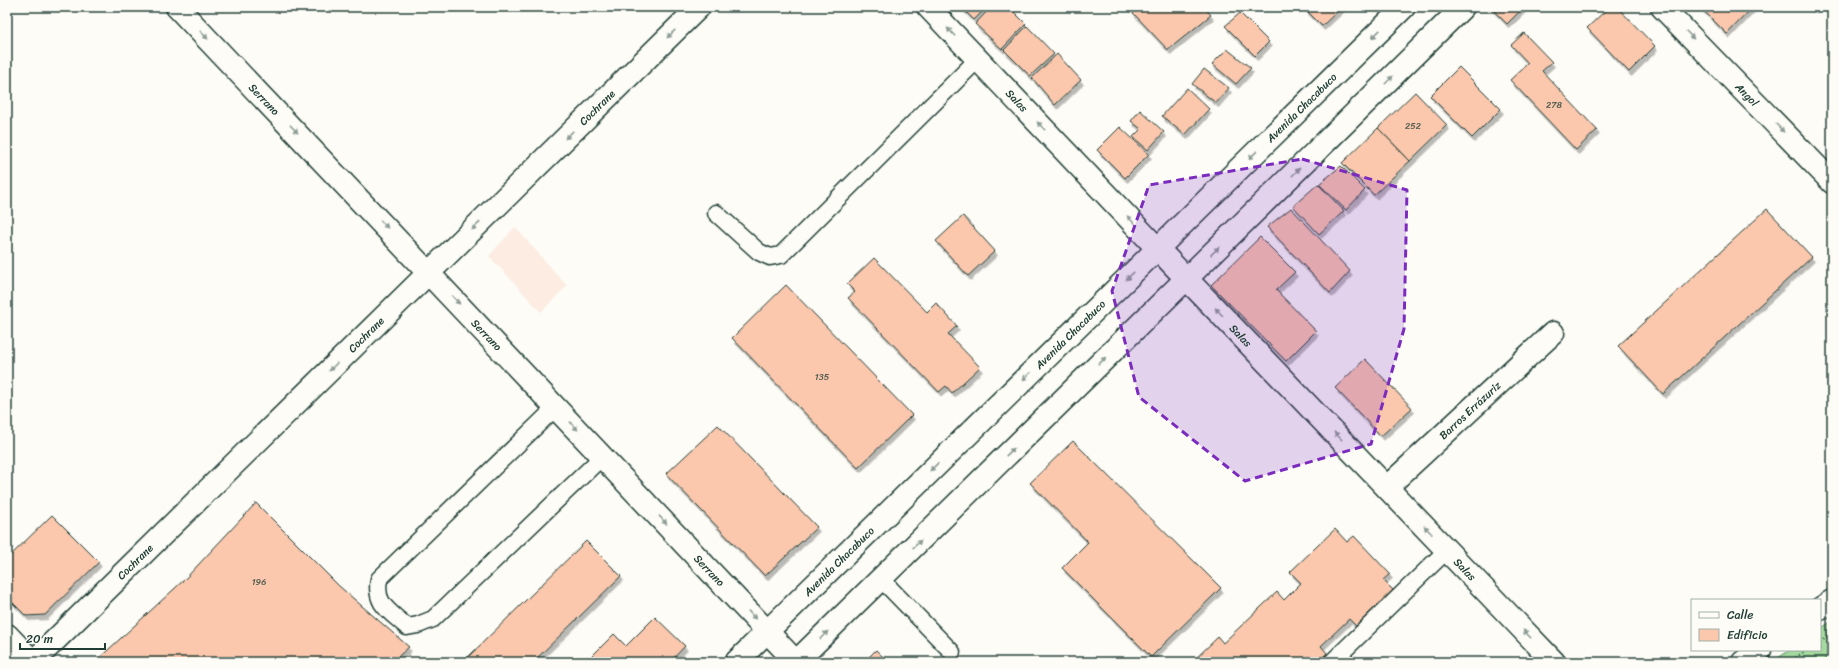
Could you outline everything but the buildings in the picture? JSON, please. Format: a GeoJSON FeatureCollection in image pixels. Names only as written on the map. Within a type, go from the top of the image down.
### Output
{"type":"FeatureCollection","features":[{"type":"Feature","properties":{"kind":"main road","name":"Serrano"},"geometry":{"type":"LineString","coordinates":[[177,7],[603,456],[796,662]]}},
{"type":"Feature","properties":{"kind":"main road","name":"Cochrane"},"geometry":{"type":"LineString","coordinates":[[33,662],[699,7]]}},
{"type":"Feature","properties":{"kind":"main road","name":"Salas"},"geometry":{"type":"LineString","coordinates":[[928,7],[1554,662]]}},
{"type":"Feature","properties":{"kind":"main road","name":"Avenida Chacabuco"},"geometry":{"type":"LineString","coordinates":[[736,662],[1404,7]]}},
{"type":"Feature","properties":{"kind":"main road"},"geometry":{"type":"LineString","coordinates":[[796,662],[1463,7]]}},
{"type":"Feature","properties":{"kind":"main road","name":"Angol"},"geometry":{"type":"LineString","coordinates":[[1662,7],[1832,182]]}},
{"type":"Feature","properties":{"kind":"main road","name":"Barros Errázuriz"},"geometry":{"type":"LineString","coordinates":[[1387,487],[1553,333]]}},
{"type":"Feature","properties":{"kind":"main road"},"geometry":{"type":"LineString","coordinates":[[1821,608],[1832,601]]}},
{"type":"Feature","properties":{"kind":"main road"},"geometry":{"type":"LineString","coordinates":[[7,635],[33,662]]}},
{"type":"Feature","properties":{"kind":"main road"},"geometry":{"type":"LineString","coordinates":[[1743,662],[1759,651]]}},
{"type":"Feature","properties":{"kind":"lane"},"geometry":{"type":"LineString","coordinates":[[716,212],[759,252],[770,257],[781,256],[978,59]]}},
{"type":"Feature","properties":{"kind":"lane"},"geometry":{"type":"LineString","coordinates":[[556,407],[379,579],[377,590],[379,601],[407,626],[418,625],[433,619],[603,456]]}},
{"type":"Feature","properties":{"kind":"lane"},"geometry":{"type":"LineString","coordinates":[[1332,662],[1447,550]]}},
{"type":"Feature","properties":{"kind":"lane"},"geometry":{"type":"LineString","coordinates":[[881,579],[952,652]]}},
{"type":"Feature","properties":{"kind":"path"},"geometry":{"type":"LineString","coordinates":[[1821,641],[1832,634]]}},
{"type":"Feature","properties":{"kind":"path"},"geometry":{"type":"LineString","coordinates":[[1789,662],[1806,651]]}},
{"type":"Feature","properties":{"kind":"path"},"geometry":{"type":"LineString","coordinates":[[1822,662],[1832,655]]}},
{"type":"Feature","properties":{"kind":"highlighted area"},"geometry":{"type":"Polygon","coordinates":[[[1302,159],[1407,190],[1404,329],[1371,444],[1245,481],[1139,397],[1112,291],[1149,185],[1302,159]]]}},
{"type":"Feature","properties":{"kind":"shaded area"},"geometry":{"type":"Polygon","coordinates":[[[515,227],[567,286],[541,312],[489,256],[515,227]]]}},
{"type":"Feature","properties":{"kind":"green space"},"geometry":{"type":"Polygon","coordinates":[[[1832,621],[1832,662],[1772,662],[1788,651],[1821,651],[1821,628],[1832,621]]]}}]}
